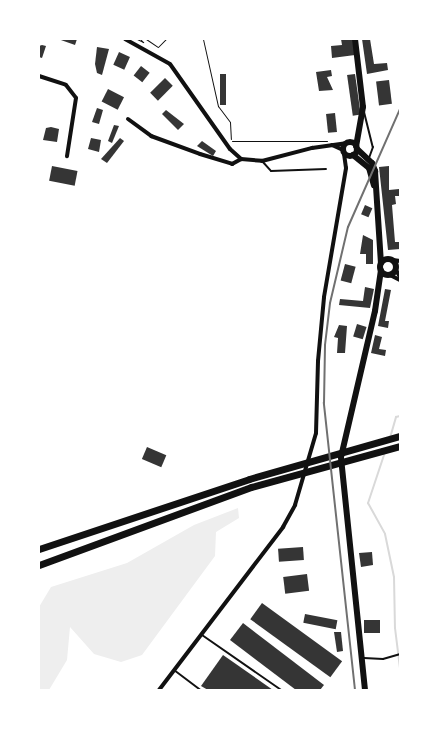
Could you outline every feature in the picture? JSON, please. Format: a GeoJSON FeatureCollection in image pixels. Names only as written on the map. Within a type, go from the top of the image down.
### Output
{"type":"FeatureCollection","features":[{"type":"Feature","properties":{"kind":"highway"},"geometry":{"type":"LineString","coordinates":[[39,549],[248,479],[400,436]]}},
{"type":"Feature","properties":{"kind":"highway"},"geometry":{"type":"LineString","coordinates":[[39,565],[251,487],[400,446]]}},
{"type":"Feature","properties":{"kind":"main road"},"geometry":{"type":"LineString","coordinates":[[352,156],[356,147],[363,111],[355,39]]}},
{"type":"Feature","properties":{"kind":"main road"},"geometry":{"type":"LineString","coordinates":[[358,130],[347,143],[343,152],[369,168],[379,211]]}},
{"type":"Feature","properties":{"kind":"main road"},"geometry":{"type":"LineString","coordinates":[[347,143],[356,147],[370,160],[375,171],[381,263],[379,287],[341,457],[365,690]]}},
{"type":"Feature","properties":{"kind":"main road"},"geometry":{"type":"LineString","coordinates":[[379,287],[388,275],[398,269],[394,260],[380,246]]}},
{"type":"Feature","properties":{"kind":"main road"},"geometry":{"type":"LineString","coordinates":[[381,263],[394,260]]}},
{"type":"Feature","properties":{"kind":"main road"},"geometry":{"type":"LineString","coordinates":[[381,270],[388,275]]}},
{"type":"Feature","properties":{"kind":"street"},"geometry":{"type":"LineString","coordinates":[[125,39],[170,64],[230,150],[241,159],[262,161],[330,145],[347,143]]}},
{"type":"Feature","properties":{"kind":"street"},"geometry":{"type":"LineString","coordinates":[[39,76],[66,85],[76,98],[67,156]]}},
{"type":"Feature","properties":{"kind":"street"},"geometry":{"type":"LineString","coordinates":[[128,119],[151,136],[200,154],[232,164],[241,159]]}},
{"type":"Feature","properties":{"kind":"street"},"geometry":{"type":"LineString","coordinates":[[330,145],[343,152],[346,168]]}},
{"type":"Feature","properties":{"kind":"street"},"geometry":{"type":"LineString","coordinates":[[159,690],[283,527],[294,505],[314,446],[324,298],[346,168],[352,156]]}},
{"type":"Feature","properties":{"kind":"street"},"geometry":{"type":"LineString","coordinates":[[388,275],[400,279],[398,269]]}},
{"type":"Feature","properties":{"kind":"lane"},"geometry":{"type":"LineString","coordinates":[[363,111],[367,116],[373,147],[370,160]]}},
{"type":"Feature","properties":{"kind":"lane"},"geometry":{"type":"LineString","coordinates":[[262,161],[271,171],[326,169]]}},
{"type":"Feature","properties":{"kind":"lane"},"geometry":{"type":"LineString","coordinates":[[200,634],[280,690]]}},
{"type":"Feature","properties":{"kind":"lane"},"geometry":{"type":"LineString","coordinates":[[362,658],[383,660],[400,654]]}},
{"type":"Feature","properties":{"kind":"lane"},"geometry":{"type":"LineString","coordinates":[[174,670],[201,690]]}},
{"type":"Feature","properties":{"kind":"path"},"geometry":{"type":"LineString","coordinates":[[137,39],[143,42],[140,39]]}},
{"type":"Feature","properties":{"kind":"path"},"geometry":{"type":"LineString","coordinates":[[146,39],[158,47],[166,39]]}},
{"type":"Feature","properties":{"kind":"path"},"geometry":{"type":"LineString","coordinates":[[203,39],[218,106],[230,122],[230,142],[327,140],[330,145]]}},
{"type":"Feature","properties":{"kind":"shaded area"},"geometry":{"type":"Polygon","coordinates":[[[238,508],[239,518],[216,532],[215,556],[142,655],[121,662],[94,654],[70,627],[67,660],[49,690],[39,690],[39,607],[51,587],[127,563],[194,525],[238,508]]]}},
{"type":"Feature","properties":{"kind":"building"},"geometry":{"type":"Polygon","coordinates":[[[58,39],[77,39],[75,45],[58,39]]]}},
{"type":"Feature","properties":{"kind":"building"},"geometry":{"type":"Polygon","coordinates":[[[341,39],[353,39],[355,55],[332,58],[331,46],[342,45],[341,39]]]}},
{"type":"Feature","properties":{"kind":"building"},"geometry":{"type":"Polygon","coordinates":[[[362,39],[370,39],[374,64],[387,63],[388,70],[367,74],[362,39]]]}},
{"type":"Feature","properties":{"kind":"building"},"geometry":{"type":"Polygon","coordinates":[[[39,46],[46,46],[42,58],[39,57],[39,46]]]}},
{"type":"Feature","properties":{"kind":"building"},"geometry":{"type":"Polygon","coordinates":[[[97,47],[109,49],[102,75],[97,73],[95,64],[97,47]]]}},
{"type":"Feature","properties":{"kind":"building"},"geometry":{"type":"Polygon","coordinates":[[[119,52],[130,57],[124,70],[113,65],[119,52]]]}},
{"type":"Feature","properties":{"kind":"building"},"geometry":{"type":"Polygon","coordinates":[[[141,66],[150,73],[142,82],[134,75],[141,66]]]}},
{"type":"Feature","properties":{"kind":"building"},"geometry":{"type":"Polygon","coordinates":[[[331,70],[332,76],[327,77],[333,90],[319,91],[316,72],[331,70]]]}},
{"type":"Feature","properties":{"kind":"building"},"geometry":{"type":"Polygon","coordinates":[[[220,74],[226,74],[226,105],[220,105],[220,74]]]}},
{"type":"Feature","properties":{"kind":"building"},"geometry":{"type":"Polygon","coordinates":[[[355,74],[361,115],[353,116],[347,75],[355,74]]]}},
{"type":"Feature","properties":{"kind":"building"},"geometry":{"type":"Polygon","coordinates":[[[165,78],[173,86],[158,101],[150,93],[165,78]]]}},
{"type":"Feature","properties":{"kind":"building"},"geometry":{"type":"Polygon","coordinates":[[[389,80],[392,104],[379,105],[376,82],[389,80]]]}},
{"type":"Feature","properties":{"kind":"building"},"geometry":{"type":"Polygon","coordinates":[[[108,89],[124,97],[118,110],[102,101],[108,89]]]}},
{"type":"Feature","properties":{"kind":"building"},"geometry":{"type":"Polygon","coordinates":[[[97,108],[103,110],[99,124],[92,122],[97,108]]]}},
{"type":"Feature","properties":{"kind":"building"},"geometry":{"type":"Polygon","coordinates":[[[166,110],[184,124],[178,130],[162,114],[166,110]]]}},
{"type":"Feature","properties":{"kind":"building"},"geometry":{"type":"Polygon","coordinates":[[[335,113],[337,132],[328,133],[326,114],[335,113]]]}},
{"type":"Feature","properties":{"kind":"building"},"geometry":{"type":"Polygon","coordinates":[[[114,125],[119,126],[112,143],[108,141],[114,125]]]}},
{"type":"Feature","properties":{"kind":"building"},"geometry":{"type":"Polygon","coordinates":[[[46,128],[59,129],[57,142],[43,140],[46,128]]]}},
{"type":"Feature","properties":{"kind":"building"},"geometry":{"type":"Polygon","coordinates":[[[91,138],[101,140],[99,152],[88,149],[91,138]]]}},
{"type":"Feature","properties":{"kind":"building"},"geometry":{"type":"Polygon","coordinates":[[[120,138],[124,141],[107,163],[101,159],[120,138]]]}},
{"type":"Feature","properties":{"kind":"building"},"geometry":{"type":"Polygon","coordinates":[[[202,141],[216,151],[213,156],[197,146],[202,141]]]}},
{"type":"Feature","properties":{"kind":"building"},"geometry":{"type":"Polygon","coordinates":[[[52,166],[78,171],[75,186],[49,181],[52,166]]]}},
{"type":"Feature","properties":{"kind":"building"},"geometry":{"type":"Polygon","coordinates":[[[389,166],[389,190],[399,189],[400,181],[400,196],[395,196],[396,204],[392,205],[395,242],[400,242],[400,249],[388,250],[379,167],[389,166]]]}},
{"type":"Feature","properties":{"kind":"building"},"geometry":{"type":"Polygon","coordinates":[[[365,205],[372,208],[368,217],[361,214],[365,205]]]}},
{"type":"Feature","properties":{"kind":"building"},"geometry":{"type":"Polygon","coordinates":[[[363,235],[373,240],[373,264],[366,264],[366,254],[360,254],[363,235]]]}},
{"type":"Feature","properties":{"kind":"building"},"geometry":{"type":"Polygon","coordinates":[[[345,264],[356,267],[351,283],[341,280],[345,264]]]}},
{"type":"Feature","properties":{"kind":"building"},"geometry":{"type":"Polygon","coordinates":[[[365,287],[374,289],[370,308],[339,305],[340,299],[363,301],[365,287]]]}},
{"type":"Feature","properties":{"kind":"building"},"geometry":{"type":"Polygon","coordinates":[[[385,289],[391,290],[385,321],[389,321],[388,328],[378,326],[385,289]]]}},
{"type":"Feature","properties":{"kind":"building"},"geometry":{"type":"Polygon","coordinates":[[[357,324],[367,327],[363,339],[353,336],[357,324]]]}},
{"type":"Feature","properties":{"kind":"building"},"geometry":{"type":"Polygon","coordinates":[[[339,325],[347,326],[345,353],[337,353],[338,338],[334,337],[339,325]]]}},
{"type":"Feature","properties":{"kind":"building"},"geometry":{"type":"Polygon","coordinates":[[[375,335],[382,337],[379,349],[386,350],[385,356],[371,353],[375,335]]]}},
{"type":"Feature","properties":{"kind":"building"},"geometry":{"type":"Polygon","coordinates":[[[147,447],[166,455],[161,467],[142,459],[147,447]]]}},
{"type":"Feature","properties":{"kind":"building"},"geometry":{"type":"Polygon","coordinates":[[[303,547],[304,560],[279,562],[278,549],[303,547]]]}},
{"type":"Feature","properties":{"kind":"building"},"geometry":{"type":"Polygon","coordinates":[[[372,552],[373,565],[361,567],[359,553],[372,552]]]}},
{"type":"Feature","properties":{"kind":"building"},"geometry":{"type":"Polygon","coordinates":[[[307,574],[309,591],[285,594],[283,577],[307,574]]]}},
{"type":"Feature","properties":{"kind":"building"},"geometry":{"type":"Polygon","coordinates":[[[262,603],[342,661],[330,677],[250,619],[262,603]]]}},
{"type":"Feature","properties":{"kind":"building"},"geometry":{"type":"Polygon","coordinates":[[[305,614],[337,620],[336,629],[303,623],[305,614]]]}},
{"type":"Feature","properties":{"kind":"building"},"geometry":{"type":"Polygon","coordinates":[[[364,620],[380,620],[380,633],[364,633],[364,620]]]}},
{"type":"Feature","properties":{"kind":"building"},"geometry":{"type":"Polygon","coordinates":[[[243,623],[324,685],[320,690],[296,690],[230,640],[243,623]]]}},
{"type":"Feature","properties":{"kind":"building"},"geometry":{"type":"Polygon","coordinates":[[[334,632],[341,632],[343,651],[337,652],[334,632]]]}},
{"type":"Feature","properties":{"kind":"building"},"geometry":{"type":"Polygon","coordinates":[[[223,655],[273,690],[208,690],[201,686],[223,655]]]}},
{"type":"Feature","properties":{"kind":"waterway"},"geometry":{"type":"LineString","coordinates":[[390,438],[396,417],[400,416]]}},
{"type":"Feature","properties":{"kind":"waterway"},"geometry":{"type":"LineString","coordinates":[[385,452],[368,503],[385,534],[394,577],[395,628],[400,668]]}},
{"type":"Feature","properties":{"kind":"railway"},"geometry":{"type":"LineString","coordinates":[[355,690],[324,403],[325,345],[330,303],[348,227],[400,109]]}}]}
